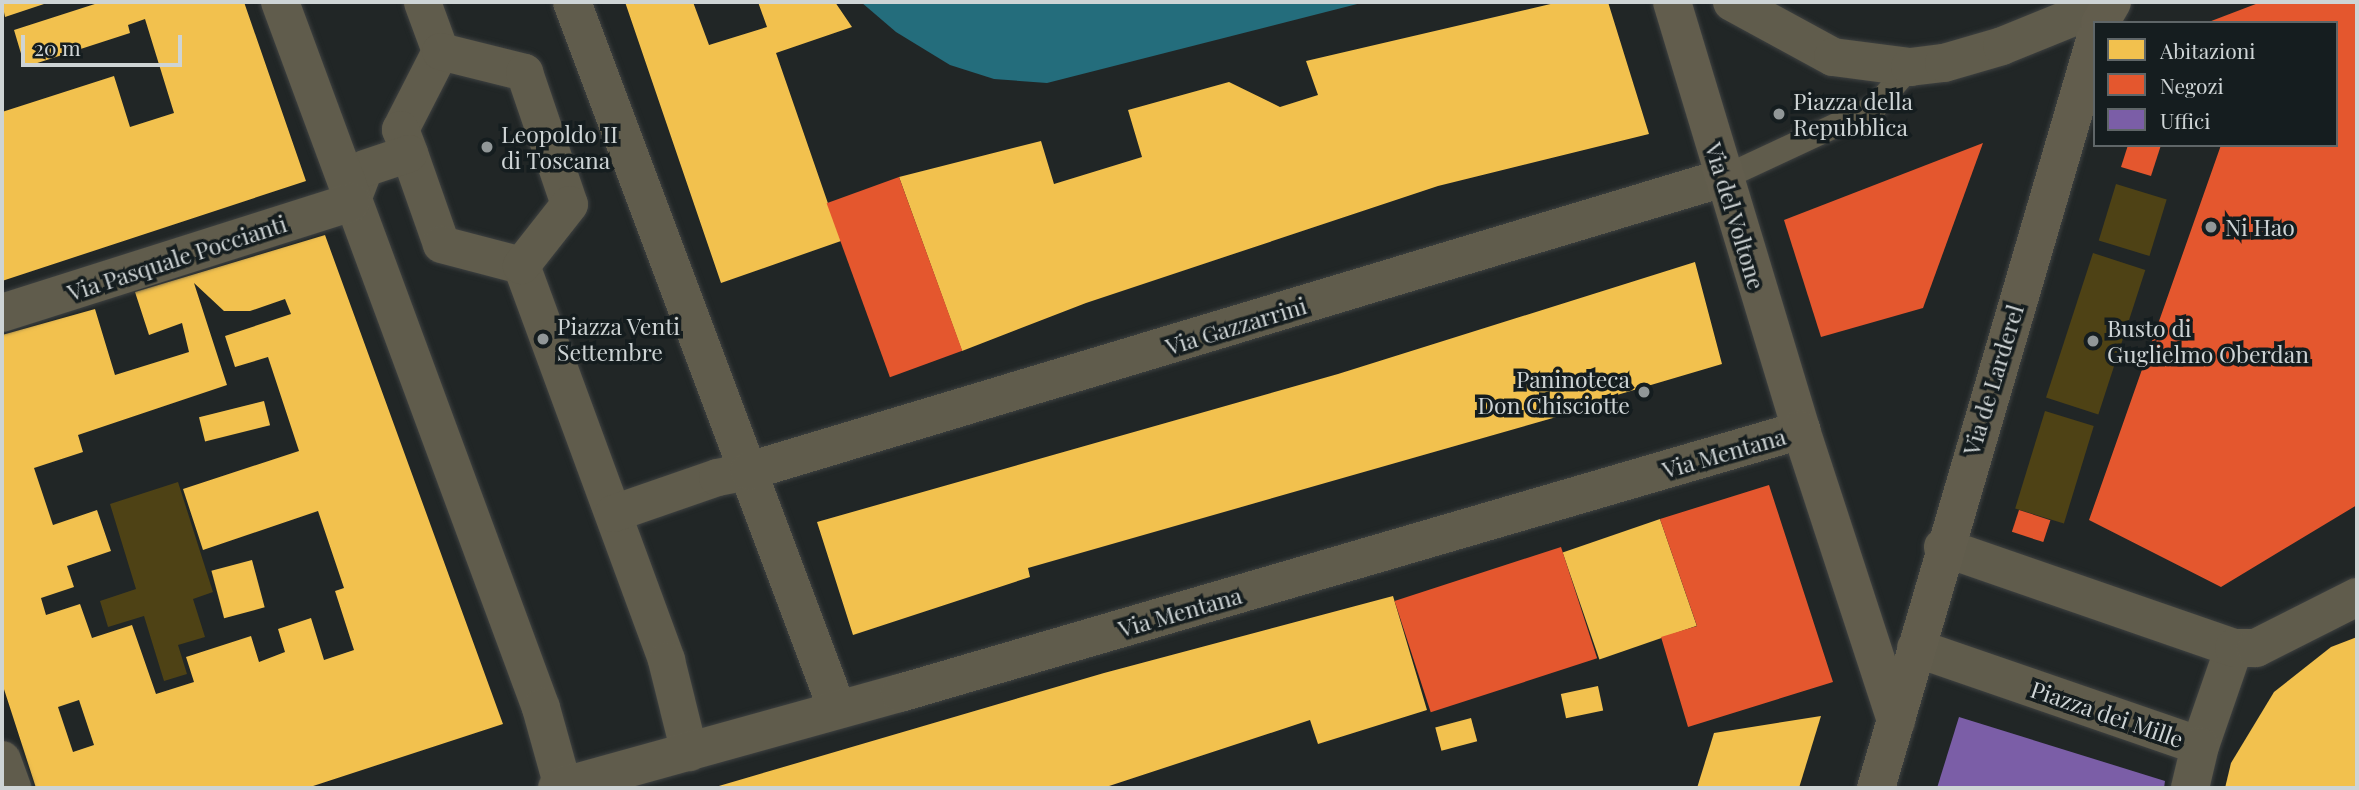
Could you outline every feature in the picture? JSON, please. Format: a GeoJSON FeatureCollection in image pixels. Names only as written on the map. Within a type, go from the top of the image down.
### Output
{"type":"FeatureCollection","features":[{"type":"Feature","properties":{"kind":"main road","name":"Via del Voltone"},"geometry":{"type":"LineString","coordinates":[[1671,2],[1801,430]]}},
{"type":"Feature","properties":{"kind":"main road","name":"Via de Larderel"},"geometry":{"type":"LineString","coordinates":[[1876,788],[1943,547],[2093,47]]}},
{"type":"Feature","properties":{"kind":"main road"},"geometry":{"type":"LineString","coordinates":[[1801,430],[1895,721]]}},
{"type":"Feature","properties":{"kind":"street"},"geometry":{"type":"LineString","coordinates":[[280,2],[351,202],[541,708],[560,787]]}},
{"type":"Feature","properties":{"kind":"street"},"geometry":{"type":"LineString","coordinates":[[422,2],[439,51],[400,129],[441,244],[521,265]]}},
{"type":"Feature","properties":{"kind":"street"},"geometry":{"type":"LineString","coordinates":[[572,2],[837,709]]}},
{"type":"Feature","properties":{"kind":"street"},"geometry":{"type":"LineString","coordinates":[[1732,2],[1833,57],[1910,67],[1989,50],[2107,9]]}},
{"type":"Feature","properties":{"kind":"street"},"geometry":{"type":"LineString","coordinates":[[439,51],[524,72],[569,204],[521,265]]}},
{"type":"Feature","properties":{"kind":"street"},"geometry":{"type":"LineString","coordinates":[[351,202],[365,168],[409,153]]}},
{"type":"Feature","properties":{"kind":"street","name":"Via Gazzarrini"},"geometry":{"type":"LineString","coordinates":[[749,471],[1723,178]]}},
{"type":"Feature","properties":{"kind":"street","name":"Via Pasquale Poccianti"},"geometry":{"type":"LineString","coordinates":[[2,313],[351,202]]}},
{"type":"Feature","properties":{"kind":"street"},"geometry":{"type":"LineString","coordinates":[[521,265],[666,660],[689,752]]}},
{"type":"Feature","properties":{"kind":"street","name":"Via Mentana"},"geometry":{"type":"LineString","coordinates":[[560,787],[1801,430]]}},
{"type":"Feature","properties":{"kind":"street"},"geometry":{"type":"LineString","coordinates":[[612,513],[717,477],[749,471]]}},
{"type":"Feature","properties":{"kind":"street"},"geometry":{"type":"LineString","coordinates":[[1943,547],[2234,648],[2256,648],[2357,597]]}},
{"type":"Feature","properties":{"kind":"street","name":"Piazza dei Mille"},"geometry":{"type":"LineString","coordinates":[[1916,648],[2200,746],[2234,648]]}},
{"type":"Feature","properties":{"kind":"street"},"geometry":{"type":"LineString","coordinates":[[2190,788],[2200,746]]}},
{"type":"Feature","properties":{"kind":"street"},"geometry":{"type":"LineString","coordinates":[[2,760],[12,788]]}},
{"type":"Feature","properties":{"kind":"lane"},"geometry":{"type":"LineString","coordinates":[[1723,178],[1875,107],[1910,67]]}},
{"type":"Feature","properties":{"kind":"shaded area"},"geometry":{"type":"Polygon","coordinates":[[[2116,184],[2167,199],[2149,256],[2099,240],[2116,184]]]}},
{"type":"Feature","properties":{"kind":"shaded area"},"geometry":{"type":"Polygon","coordinates":[[[2093,253],[2145,270],[2098,415],[2046,398],[2093,253]]]}},
{"type":"Feature","properties":{"kind":"shaded area"},"geometry":{"type":"Polygon","coordinates":[[[2045,411],[2094,426],[2064,523],[2015,509],[2045,411]]]}},
{"type":"Feature","properties":{"kind":"shaded area"},"geometry":{"type":"Polygon","coordinates":[[[178,482],[213,592],[193,599],[205,637],[178,645],[187,674],[164,681],[144,616],[108,627],[100,601],[136,589],[110,504],[178,482]]]}},
{"type":"Feature","properties":{"kind":"water"},"geometry":{"type":"Polygon","coordinates":[[[861,2],[1365,2],[1047,83],[994,79],[950,65],[896,32],[861,2]]]}},
{"type":"Feature","properties":{"kind":"building: Abitazioni"},"geometry":{"type":"Polygon","coordinates":[[[2,2],[50,2],[5,17],[2,2]]]}},
{"type":"Feature","properties":{"kind":"building: Abitazioni"},"geometry":{"type":"Polygon","coordinates":[[[101,2],[244,2],[306,181],[2,281],[2,112],[114,76],[130,127],[174,113],[145,19],[128,25],[130,33],[25,67],[14,30],[101,2]]]}},
{"type":"Feature","properties":{"kind":"building: Abitazioni"},"geometry":{"type":"Polygon","coordinates":[[[625,2],[693,2],[709,45],[767,27],[758,2],[835,2],[852,27],[776,53],[841,241],[721,283],[625,2]]]}},
{"type":"Feature","properties":{"kind":"building: Abitazioni"},"geometry":{"type":"Polygon","coordinates":[[[1559,2],[1608,2],[1649,134],[1438,186],[1086,303],[962,351],[899,177],[1041,141],[1054,184],[1142,157],[1128,110],[1229,82],[1280,107],[1318,95],[1306,61],[1559,2]]]}},
{"type":"Feature","properties":{"kind":"building: Abitazioni"},"geometry":{"type":"Polygon","coordinates":[[[325,235],[503,724],[307,788],[36,788],[2,683],[2,335],[95,309],[115,375],[189,352],[182,323],[149,335],[135,292],[325,235]],[[194,283],[227,385],[78,435],[83,452],[34,468],[53,525],[97,510],[111,551],[67,566],[74,587],[41,598],[46,615],[80,604],[92,638],[132,625],[156,694],[194,682],[186,657],[251,636],[259,662],[285,652],[278,629],[311,618],[324,660],[354,650],[335,591],[344,588],[318,511],[203,550],[183,489],[299,451],[268,357],[235,367],[225,336],[291,314],[285,299],[250,311],[224,311],[194,283]],[[79,700],[58,707],[73,752],[94,745],[79,700]]]}},
{"type":"Feature","properties":{"kind":"building: Abitazioni"},"geometry":{"type":"Polygon","coordinates":[[[1695,262],[1722,364],[1573,408],[1574,412],[1028,568],[1030,577],[853,635],[817,522],[1338,374],[1695,262]]]}},
{"type":"Feature","properties":{"kind":"building: Abitazioni"},"geometry":{"type":"Polygon","coordinates":[[[264,401],[270,425],[205,441],[199,417],[264,401]]]}},
{"type":"Feature","properties":{"kind":"building: Abitazioni"},"geometry":{"type":"Polygon","coordinates":[[[1660,519],[1697,626],[1599,659],[1563,553],[1660,519]]]}},
{"type":"Feature","properties":{"kind":"building: Abitazioni"},"geometry":{"type":"Polygon","coordinates":[[[252,560],[265,607],[224,618],[211,571],[252,560]]]}},
{"type":"Feature","properties":{"kind":"building: Abitazioni"},"geometry":{"type":"Polygon","coordinates":[[[1393,596],[1427,710],[1318,744],[1310,720],[1103,788],[712,788],[1104,673],[1393,596]]]}},
{"type":"Feature","properties":{"kind":"building: Abitazioni"},"geometry":{"type":"Polygon","coordinates":[[[2357,637],[2357,788],[2225,788],[2231,763],[2274,692],[2331,647],[2357,637]]]}},
{"type":"Feature","properties":{"kind":"building: Abitazioni"},"geometry":{"type":"Polygon","coordinates":[[[1598,686],[1603,710],[1566,718],[1561,694],[1598,686]]]}},
{"type":"Feature","properties":{"kind":"building: Abitazioni"},"geometry":{"type":"Polygon","coordinates":[[[1821,716],[1799,788],[1697,788],[1714,733],[1821,716]]]}},
{"type":"Feature","properties":{"kind":"building: Abitazioni"},"geometry":{"type":"Polygon","coordinates":[[[1471,718],[1477,741],[1441,751],[1435,728],[1471,718]]]}},
{"type":"Feature","properties":{"kind":"building: Negozi"},"geometry":{"type":"Polygon","coordinates":[[[2261,2],[2357,2],[2357,505],[2221,587],[2089,520],[2220,147],[2338,147],[2338,21],[2211,21],[2261,2]]]}},
{"type":"Feature","properties":{"kind":"building: Negozi"},"geometry":{"type":"Polygon","coordinates":[[[1983,143],[1923,308],[1821,337],[1784,220],[1983,143]]]}},
{"type":"Feature","properties":{"kind":"building: Negozi"},"geometry":{"type":"Polygon","coordinates":[[[2127,147],[2160,147],[2151,176],[2121,167],[2127,147]]]}},
{"type":"Feature","properties":{"kind":"building: Negozi"},"geometry":{"type":"Polygon","coordinates":[[[899,177],[962,351],[890,377],[827,203],[899,177]]]}},
{"type":"Feature","properties":{"kind":"building: Negozi"},"geometry":{"type":"Polygon","coordinates":[[[1769,485],[1833,682],[1688,727],[1661,637],[1697,626],[1660,519],[1769,485]]]}},
{"type":"Feature","properties":{"kind":"building: Negozi"},"geometry":{"type":"Polygon","coordinates":[[[2019,510],[2050,520],[2043,542],[2012,532],[2019,510]]]}},
{"type":"Feature","properties":{"kind":"building: Negozi"},"geometry":{"type":"Polygon","coordinates":[[[1561,547],[1597,658],[1431,712],[1395,601],[1561,547]]]}},
{"type":"Feature","properties":{"kind":"building: Uffici"},"geometry":{"type":"Polygon","coordinates":[[[1959,717],[2165,781],[2164,788],[1937,788],[1959,717]]]}},
{"type":"Feature","properties":{"kind":"place","name":"Piazza della Repubblica"},"geometry":{"type":"Point","coordinates":[1779,114]}},
{"type":"Feature","properties":{"kind":"place","name":"Leopoldo II di Toscana"},"geometry":{"type":"Point","coordinates":[487,147]}},
{"type":"Feature","properties":{"kind":"place","name":"Ni Hao"},"geometry":{"type":"Point","coordinates":[2211,227]}},
{"type":"Feature","properties":{"kind":"place","name":"Piazza Venti Settembre"},"geometry":{"type":"Point","coordinates":[543,339]}},
{"type":"Feature","properties":{"kind":"place","name":"Busto di Guglielmo Oberdan"},"geometry":{"type":"Point","coordinates":[2093,341]}},
{"type":"Feature","properties":{"kind":"place","name":"Paninoteca Don Chisciotte"},"geometry":{"type":"Point","coordinates":[1644,392]}}]}
